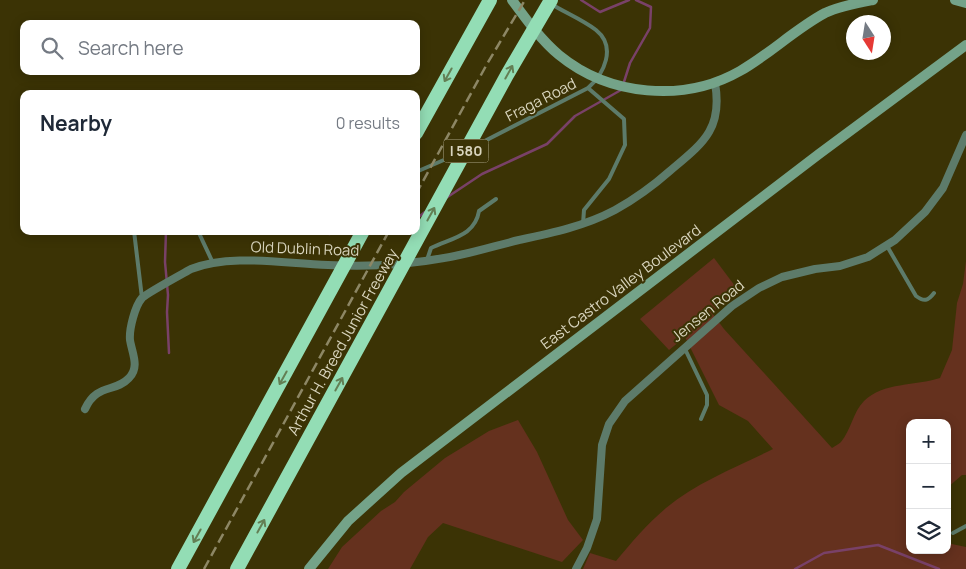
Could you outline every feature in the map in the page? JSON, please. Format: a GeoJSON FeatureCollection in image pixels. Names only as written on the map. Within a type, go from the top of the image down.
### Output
{"type":"FeatureCollection","features":[{"type":"Feature","properties":{"kind":"highway","name":"Arthur H. Breed Junior Freeway"},"geometry":{"type":"LineString","coordinates":[[420,234],[507,75],[551,0]]}},
{"type":"Feature","properties":{"kind":"highway"},"geometry":{"type":"LineString","coordinates":[[420,126],[490,1]]}},
{"type":"Feature","properties":{"kind":"highway"},"geometry":{"type":"LineString","coordinates":[[178,569],[361,235]]}},
{"type":"Feature","properties":{"kind":"highway","name":"Arthur H. Breed Junior Freeway"},"geometry":{"type":"LineString","coordinates":[[237,569],[419,235]]}},
{"type":"Feature","properties":{"kind":"main road"},"geometry":{"type":"LineString","coordinates":[[512,0],[540,38],[552,50],[573,65],[605,81],[637,89],[672,91],[715,83],[748,66],[803,26],[827,12],[873,0]]}},
{"type":"Feature","properties":{"kind":"main road"},"geometry":{"type":"LineString","coordinates":[[955,0],[966,3]]}},
{"type":"Feature","properties":{"kind":"main road","name":"East Castro Valley Boulevard"},"geometry":{"type":"LineString","coordinates":[[309,569],[348,521],[401,473],[819,154],[966,45]]}},
{"type":"Feature","properties":{"kind":"street","name":"Old Dublin Road"},"geometry":{"type":"LineString","coordinates":[[142,298],[191,269],[213,263],[237,261],[328,265],[384,265],[444,258],[583,224],[616,209],[636,197],[669,172],[704,140],[711,129],[718,106],[715,83]]}},
{"type":"Feature","properties":{"kind":"street","name":"Jensen Road"},"geometry":{"type":"LineString","coordinates":[[576,569],[587,548],[597,519],[602,445],[609,424],[625,401],[732,306],[759,288],[782,277],[846,264],[868,257],[895,240],[925,212],[943,188],[965,140]]}},
{"type":"Feature","properties":{"kind":"street"},"geometry":{"type":"LineString","coordinates":[[85,409],[89,400],[102,390],[121,384],[130,378],[134,370],[135,361],[130,340],[130,328],[142,298]]}},
{"type":"Feature","properties":{"kind":"lane","name":"Fraga Road"},"geometry":{"type":"LineString","coordinates":[[420,170],[499,135],[588,88],[600,76],[606,61],[607,52],[602,36],[592,27],[544,0]]}},
{"type":"Feature","properties":{"kind":"lane"},"geometry":{"type":"LineString","coordinates":[[583,224],[584,210],[609,179],[625,145],[624,119],[588,88]]}},
{"type":"Feature","properties":{"kind":"lane"},"geometry":{"type":"LineString","coordinates":[[427,260],[431,248],[462,235],[477,221],[479,211],[496,199]]}},
{"type":"Feature","properties":{"kind":"lane"},"geometry":{"type":"LineString","coordinates":[[134,235],[142,298]]}},
{"type":"Feature","properties":{"kind":"lane"},"geometry":{"type":"LineString","coordinates":[[200,235],[213,263]]}},
{"type":"Feature","properties":{"kind":"lane"},"geometry":{"type":"LineString","coordinates":[[886,246],[916,296],[921,300],[925,300],[934,293]]}},
{"type":"Feature","properties":{"kind":"lane"},"geometry":{"type":"LineString","coordinates":[[684,347],[707,395],[707,405],[702,419]]}},
{"type":"Feature","properties":{"kind":"lane"},"geometry":{"type":"LineString","coordinates":[[953,532],[966,526]]}},
{"type":"Feature","properties":{"kind":"shaded area"},"geometry":{"type":"Polygon","coordinates":[[[714,258],[738,290],[712,313],[724,329],[832,448],[841,442],[860,405],[872,395],[890,387],[940,378],[952,350],[957,303],[963,284],[966,261],[966,475],[962,475],[951,485],[951,419],[906,419],[906,554],[951,554],[951,544],[966,547],[966,569],[583,569],[590,553],[616,561],[652,520],[678,499],[691,490],[773,449],[748,421],[719,405],[685,337],[669,350],[640,319],[714,258]]]}},
{"type":"Feature","properties":{"kind":"shaded area"},"geometry":{"type":"Polygon","coordinates":[[[518,420],[537,452],[568,520],[583,540],[562,562],[443,523],[428,537],[410,569],[328,569],[342,547],[381,511],[395,502],[404,492],[445,458],[489,431],[518,420]]]}},
{"type":"Feature","properties":{"kind":"waterway"},"geometry":{"type":"LineString","coordinates":[[581,0],[600,12],[629,0]]}},
{"type":"Feature","properties":{"kind":"waterway"},"geometry":{"type":"LineString","coordinates":[[623,85],[630,63],[650,28],[651,7],[636,0]]}},
{"type":"Feature","properties":{"kind":"waterway"},"geometry":{"type":"LineString","coordinates":[[446,198],[482,174],[547,144],[575,116],[621,90]]}},
{"type":"Feature","properties":{"kind":"waterway"},"geometry":{"type":"LineString","coordinates":[[420,216],[425,212]]}},
{"type":"Feature","properties":{"kind":"waterway"},"geometry":{"type":"LineString","coordinates":[[166,235],[165,262],[168,295],[169,353]]}},
{"type":"Feature","properties":{"kind":"waterway"},"geometry":{"type":"LineString","coordinates":[[795,569],[824,553],[878,545],[939,569]]}},
{"type":"Feature","properties":{"kind":"railway"},"geometry":{"type":"LineString","coordinates":[[420,187],[487,64],[525,0]]}},
{"type":"Feature","properties":{"kind":"railway"},"geometry":{"type":"LineString","coordinates":[[204,569],[387,235]]}}]}
